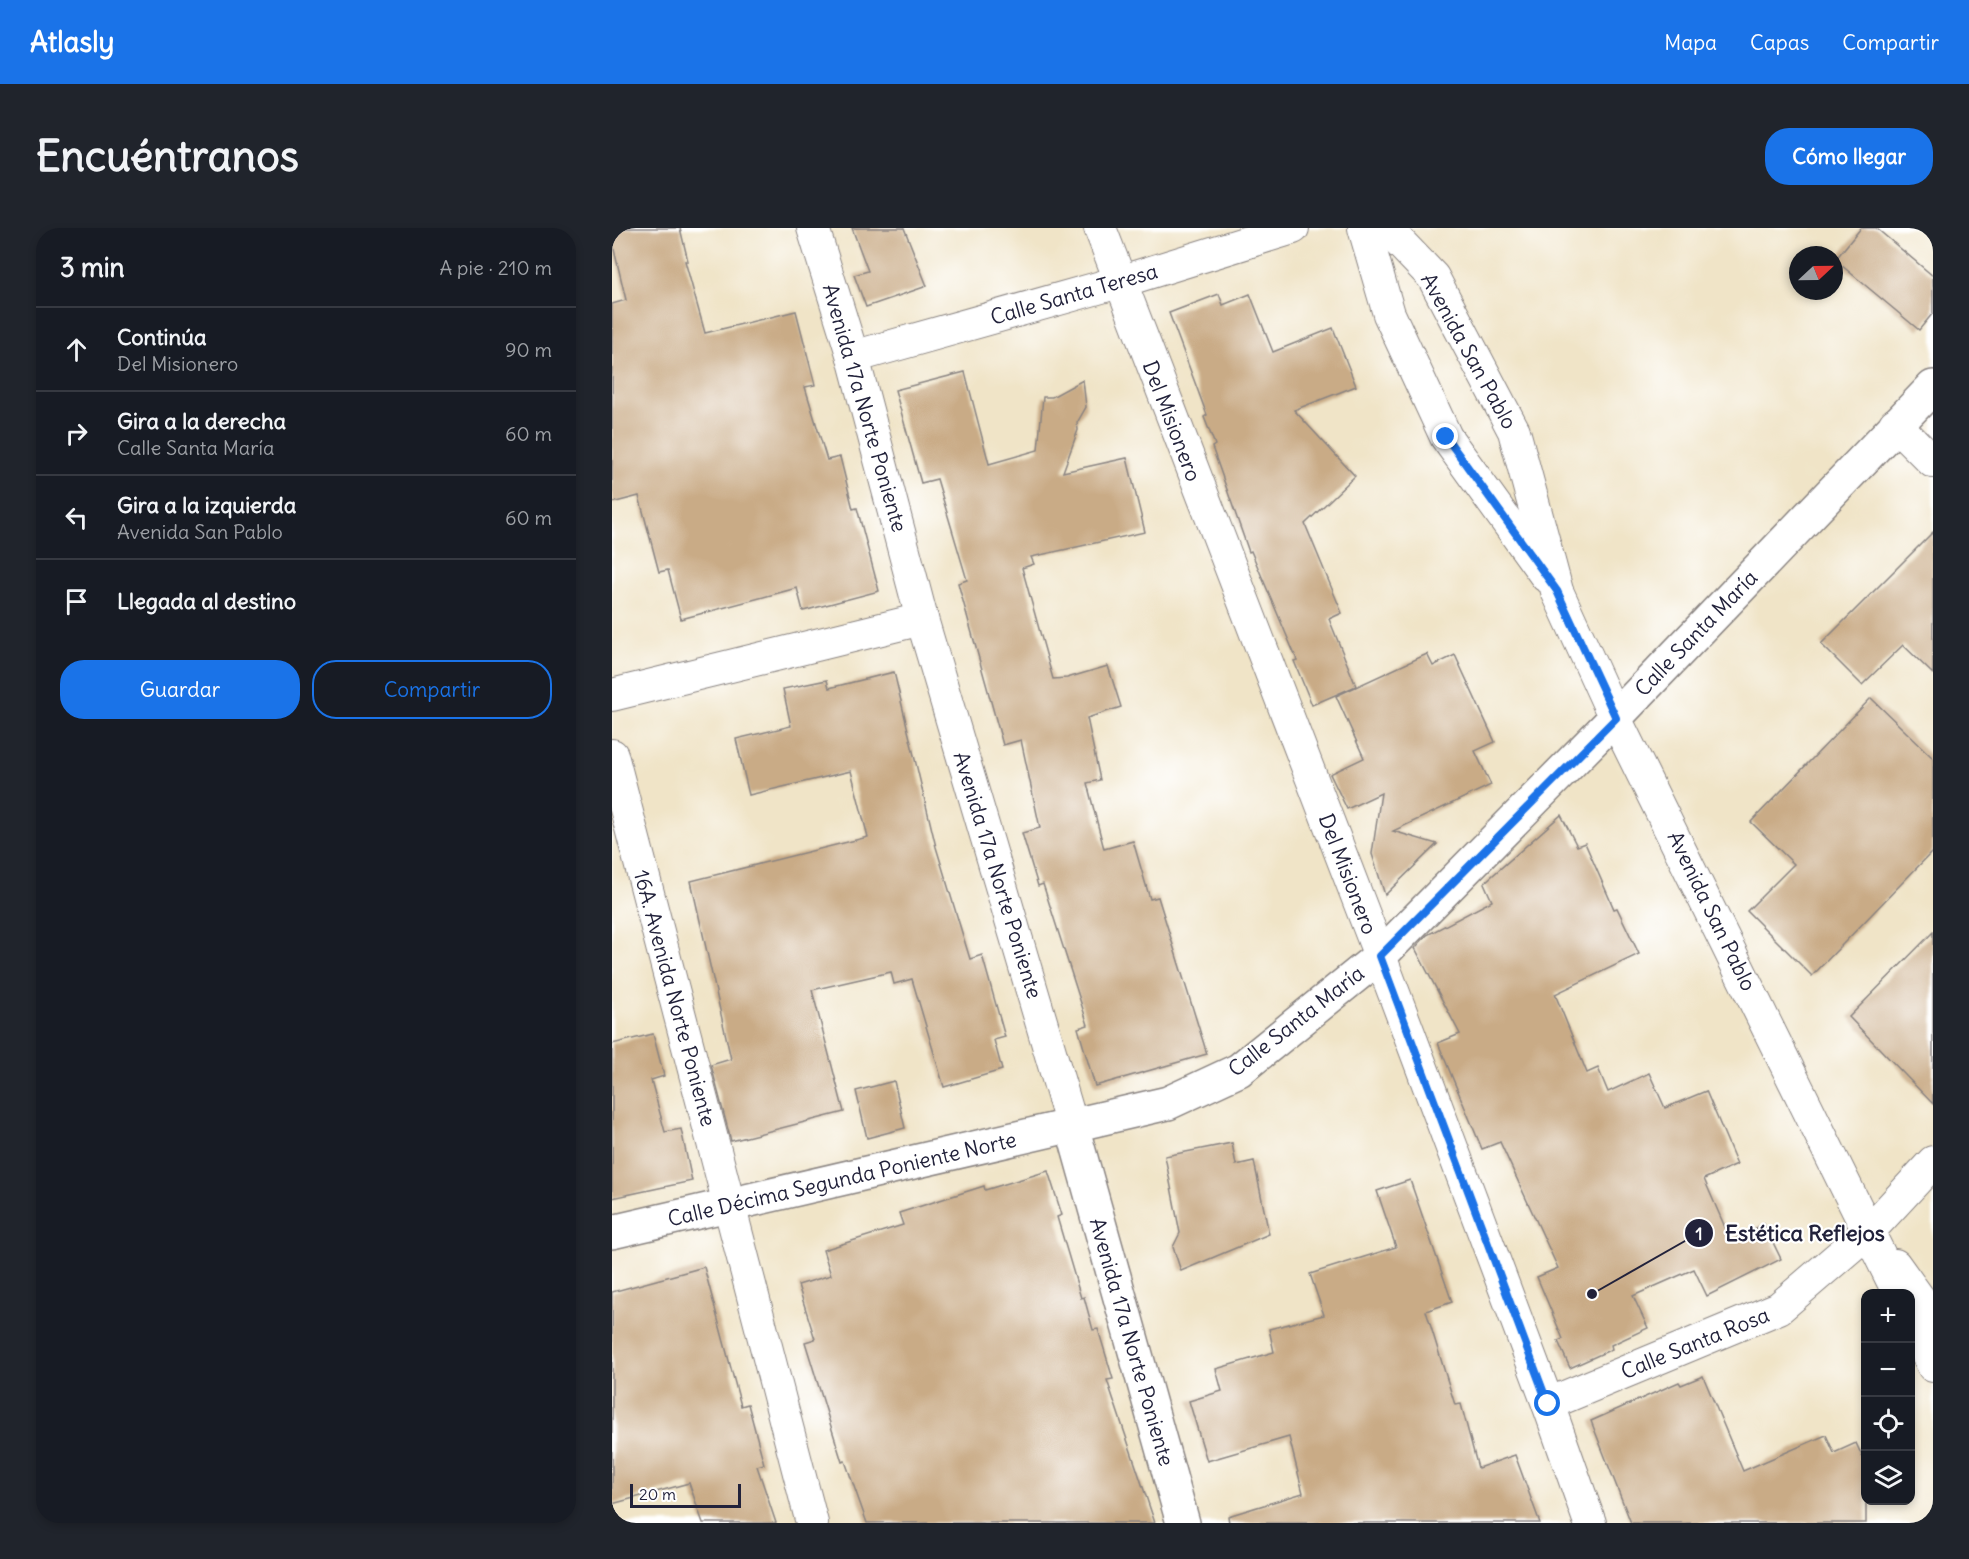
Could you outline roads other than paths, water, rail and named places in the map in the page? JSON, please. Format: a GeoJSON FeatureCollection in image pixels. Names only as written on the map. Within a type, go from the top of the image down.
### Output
{"type":"FeatureCollection","features":[{"type":"Feature","properties":{"kind":"street","name":"Avenida 17a Norte Poniente"},"geometry":{"type":"LineString","coordinates":[[813,228],[854,357],[922,619],[1072,1126],[1183,1523]]}},
{"type":"Feature","properties":{"kind":"street","name":"Del Misionero"},"geometry":{"type":"LineString","coordinates":[[1100,228],[1380,956],[1548,1404],[1590,1523]]}},
{"type":"Feature","properties":{"kind":"street","name":"Calle Santa Teresa"},"geometry":{"type":"LineString","coordinates":[[854,357],[1119,282],[1293,228]]}},
{"type":"Feature","properties":{"kind":"street","name":"Avenida San Pablo"},"geometry":{"type":"LineString","coordinates":[[1364,228],[1389,314],[1446,437],[1557,591]]}},
{"type":"Feature","properties":{"kind":"street","name":"Avenida San Pablo"},"geometry":{"type":"LineString","coordinates":[[1386,228],[1433,277],[1514,431],[1557,591],[1616,718],[1897,1289]]}},
{"type":"Feature","properties":{"kind":"street","name":"Calle Santa María"},"geometry":{"type":"LineString","coordinates":[[1072,1126],[1168,1103],[1239,1070],[1380,956],[1616,718],[1895,424],[1933,387]]}},
{"type":"Feature","properties":{"kind":"street"},"geometry":{"type":"LineString","coordinates":[[1895,424],[1933,462]]}},
{"type":"Feature","properties":{"kind":"street"},"geometry":{"type":"LineString","coordinates":[[612,694],[922,619]]}},
{"type":"Feature","properties":{"kind":"street","name":"16A. Avenida Norte Poniente"},"geometry":{"type":"LineString","coordinates":[[612,755],[812,1523]]}},
{"type":"Feature","properties":{"kind":"street","name":"Calle Décima Segunda Poniente Norte"},"geometry":{"type":"LineString","coordinates":[[612,1232],[1072,1126]]}},
{"type":"Feature","properties":{"kind":"street","name":"Calle Santa Rosa"},"geometry":{"type":"LineString","coordinates":[[1548,1404],[1779,1308],[1870,1230],[1933,1162]]}},
{"type":"Feature","properties":{"kind":"street","name":"Avenida San Pablo"},"geometry":{"type":"LineString","coordinates":[[1870,1230],[1933,1318]]}},
{"type":"Feature","properties":{"kind":"street"},"geometry":{"type":"LineString","coordinates":[[1915,1327],[1933,1366]]}},
{"type":"Feature","properties":{"kind":"place","name":"Estética Reflejos"},"geometry":{"type":"Point","coordinates":[1592,1294]}}]}
